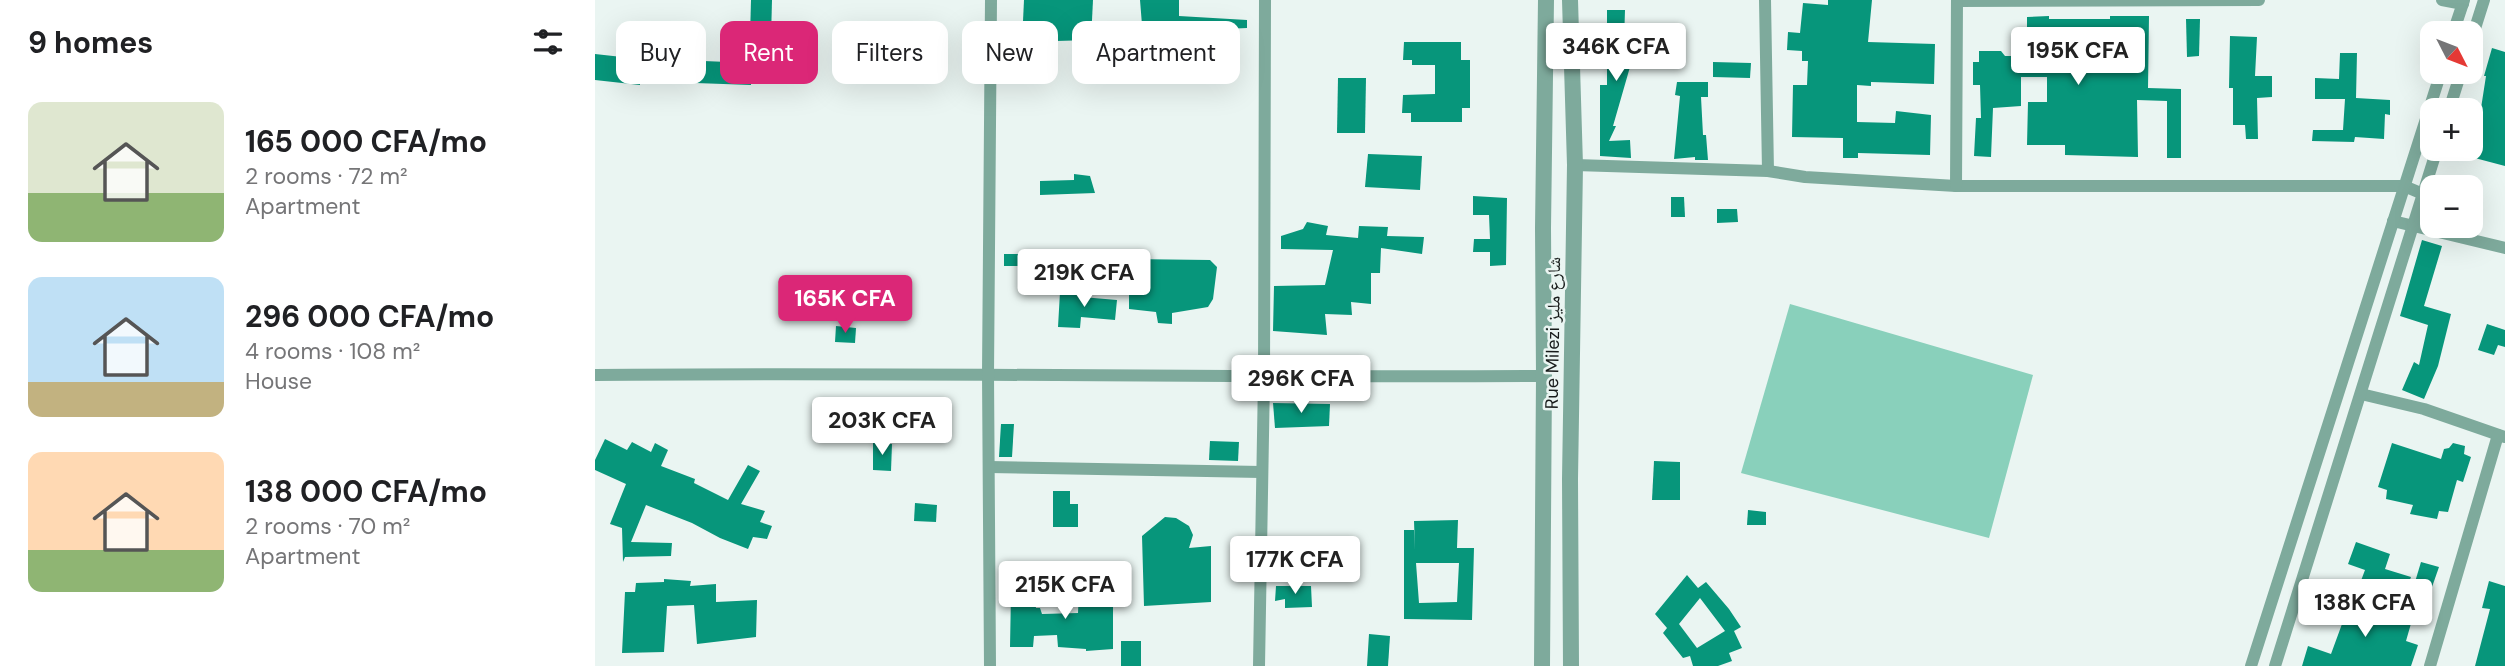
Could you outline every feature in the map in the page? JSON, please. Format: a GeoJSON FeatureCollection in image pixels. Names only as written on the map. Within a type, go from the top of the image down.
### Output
{"type":"FeatureCollection","features":[{"type":"Feature","properties":{"kind":"street"},"geometry":{"type":"LineString","coordinates":[[990,666],[988,374],[991,0]]}},
{"type":"Feature","properties":{"kind":"street"},"geometry":{"type":"LineString","coordinates":[[1258,666],[1264,378],[1265,0]]}},
{"type":"Feature","properties":{"kind":"street","name":"Rue Milezi شارع مليز"},"geometry":{"type":"LineString","coordinates":[[1542,666],[1546,0]]}},
{"type":"Feature","properties":{"kind":"street","name":"Rue Milezi شارع مليز"},"geometry":{"type":"LineString","coordinates":[[1570,0],[1575,165],[1570,480],[1571,666]]}},
{"type":"Feature","properties":{"kind":"street"},"geometry":{"type":"LineString","coordinates":[[1765,0],[1768,171]]}},
{"type":"Feature","properties":{"kind":"street"},"geometry":{"type":"LineString","coordinates":[[1956,186],[1957,1],[2259,0]]}},
{"type":"Feature","properties":{"kind":"street"},"geometry":{"type":"LineString","coordinates":[[2442,0],[2463,2],[2457,21]]}},
{"type":"Feature","properties":{"kind":"street"},"geometry":{"type":"LineString","coordinates":[[2477,21],[2484,0]]}},
{"type":"Feature","properties":{"kind":"street"},"geometry":{"type":"LineString","coordinates":[[2251,666],[2437,84]]}},
{"type":"Feature","properties":{"kind":"street"},"geometry":{"type":"LineString","coordinates":[[1575,165],[1768,171],[1805,177],[1956,186],[2404,186],[2420,193]]}},
{"type":"Feature","properties":{"kind":"street"},"geometry":{"type":"LineString","coordinates":[[2276,666],[2420,203]]}},
{"type":"Feature","properties":{"kind":"street"},"geometry":{"type":"LineString","coordinates":[[2393,221],[2505,248]]}},
{"type":"Feature","properties":{"kind":"street"},"geometry":{"type":"LineString","coordinates":[[595,375],[988,374],[1264,378],[1544,376]]}},
{"type":"Feature","properties":{"kind":"street"},"geometry":{"type":"LineString","coordinates":[[2361,394],[2424,409],[2501,436],[2430,666]]}},
{"type":"Feature","properties":{"kind":"street"},"geometry":{"type":"LineString","coordinates":[[989,467],[1261,472]]}},
{"type":"Feature","properties":{"kind":"green space"},"geometry":{"type":"Polygon","coordinates":[[[1790,304],[2033,375],[1989,538],[1741,473],[1790,304]]]}},
{"type":"Feature","properties":{"kind":"building"},"geometry":{"type":"Polygon","coordinates":[[[751,0],[772,0],[771,21],[750,21],[751,0]]]}},
{"type":"Feature","properties":{"kind":"building"},"geometry":{"type":"Polygon","coordinates":[[[1024,0],[1093,0],[1092,21],[1072,21],[1072,41],[1058,41],[1058,21],[1023,21],[1024,0]]]}},
{"type":"Feature","properties":{"kind":"building"},"geometry":{"type":"Polygon","coordinates":[[[1140,0],[1179,0],[1179,16],[1247,20],[1247,28],[1240,28],[1240,21],[1142,21],[1140,0]]]}},
{"type":"Feature","properties":{"kind":"building"},"geometry":{"type":"Polygon","coordinates":[[[1828,0],[1872,0],[1868,42],[1935,44],[1934,84],[1871,82],[1871,86],[1857,85],[1857,122],[1895,123],[1896,111],[1931,115],[1930,155],[1858,153],[1858,158],[1843,158],[1843,138],[1792,137],[1793,85],[1807,85],[1808,61],[1802,61],[1802,51],[1787,50],[1788,32],[1800,33],[1803,3],[1828,5],[1828,0]]]}},
{"type":"Feature","properties":{"kind":"building"},"geometry":{"type":"Polygon","coordinates":[[[1607,10],[1625,10],[1624,42],[1641,43],[1640,60],[1632,60],[1613,126],[1616,126],[1609,141],[1630,140],[1631,158],[1600,156],[1600,85],[1607,85],[1607,10]]]}},
{"type":"Feature","properties":{"kind":"building"},"geometry":{"type":"Polygon","coordinates":[[[2049,16],[2049,19],[2110,19],[2110,16],[2149,16],[2148,88],[2181,89],[2181,158],[2167,158],[2167,101],[2137,100],[2138,157],[2065,155],[2065,145],[2027,145],[2028,102],[2047,102],[2047,77],[2021,77],[2021,106],[1993,108],[1991,157],[1974,156],[1976,118],[1981,118],[1980,85],[1973,85],[1973,62],[1979,62],[1979,51],[2001,51],[2005,56],[2027,56],[2027,17],[2049,16]]]}},
{"type":"Feature","properties":{"kind":"building"},"geometry":{"type":"Polygon","coordinates":[[[2186,19],[2200,19],[2199,56],[2187,57],[2186,19]]]}},
{"type":"Feature","properties":{"kind":"building"},"geometry":{"type":"Polygon","coordinates":[[[2230,36],[2257,37],[2255,76],[2272,76],[2272,97],[2257,98],[2258,139],[2246,139],[2245,125],[2233,125],[2233,88],[2229,88],[2230,36]]]}},
{"type":"Feature","properties":{"kind":"building"},"geometry":{"type":"Polygon","coordinates":[[[1404,42],[1461,42],[1461,60],[1470,60],[1470,108],[1462,108],[1462,122],[1411,122],[1411,113],[1402,113],[1403,95],[1435,94],[1435,65],[1412,65],[1412,60],[1403,60],[1404,42]]]}},
{"type":"Feature","properties":{"kind":"building"},"geometry":{"type":"Polygon","coordinates":[[[2492,48],[2505,52],[2505,166],[2483,160],[2484,76],[2492,48]]]}},
{"type":"Feature","properties":{"kind":"building"},"geometry":{"type":"Polygon","coordinates":[[[2340,53],[2357,53],[2356,98],[2390,100],[2390,115],[2385,114],[2384,139],[2355,137],[2354,142],[2312,141],[2313,130],[2343,130],[2345,99],[2315,99],[2315,78],[2339,79],[2340,53]]]}},
{"type":"Feature","properties":{"kind":"building"},"geometry":{"type":"Polygon","coordinates":[[[595,54],[616,56],[616,82],[595,80],[595,54]]]}},
{"type":"Feature","properties":{"kind":"building"},"geometry":{"type":"Polygon","coordinates":[[[706,61],[720,62],[720,84],[706,83],[706,61]]]}},
{"type":"Feature","properties":{"kind":"building"},"geometry":{"type":"Polygon","coordinates":[[[1713,62],[1751,63],[1750,78],[1713,77],[1713,62]]]}},
{"type":"Feature","properties":{"kind":"building"},"geometry":{"type":"Polygon","coordinates":[[[1338,78],[1366,78],[1365,133],[1337,133],[1338,78]]]}},
{"type":"Feature","properties":{"kind":"building"},"geometry":{"type":"Polygon","coordinates":[[[1677,82],[1708,82],[1708,97],[1701,97],[1703,135],[1706,135],[1708,160],[1695,160],[1695,157],[1674,159],[1680,96],[1675,95],[1677,82]]]}},
{"type":"Feature","properties":{"kind":"building"},"geometry":{"type":"Polygon","coordinates":[[[1368,154],[1422,156],[1420,190],[1365,187],[1368,154]]]}},
{"type":"Feature","properties":{"kind":"building"},"geometry":{"type":"Polygon","coordinates":[[[1074,174],[1090,176],[1095,193],[1040,195],[1040,181],[1074,180],[1074,174]]]}},
{"type":"Feature","properties":{"kind":"building"},"geometry":{"type":"Polygon","coordinates":[[[1473,196],[1507,198],[1506,265],[1490,266],[1490,252],[1473,252],[1474,239],[1490,239],[1489,215],[1473,215],[1473,196]]]}},
{"type":"Feature","properties":{"kind":"building"},"geometry":{"type":"Polygon","coordinates":[[[1671,197],[1684,197],[1685,217],[1671,217],[1671,197]]]}},
{"type":"Feature","properties":{"kind":"building"},"geometry":{"type":"Polygon","coordinates":[[[1717,209],[1737,209],[1738,222],[1717,223],[1717,209]]]}},
{"type":"Feature","properties":{"kind":"building"},"geometry":{"type":"Polygon","coordinates":[[[1307,222],[1328,226],[1326,235],[1358,238],[1359,226],[1388,227],[1387,236],[1424,237],[1422,254],[1381,248],[1380,273],[1371,273],[1371,304],[1351,302],[1352,315],[1325,314],[1327,335],[1273,331],[1274,286],[1325,285],[1333,250],[1281,249],[1281,236],[1303,229],[1307,222]]]}},
{"type":"Feature","properties":{"kind":"building"},"geometry":{"type":"Polygon","coordinates":[[[2422,240],[2442,246],[2424,306],[2451,314],[2438,366],[2424,399],[2402,390],[2414,362],[2419,365],[2428,325],[2400,316],[2422,240]]]}},
{"type":"Feature","properties":{"kind":"building"},"geometry":{"type":"Polygon","coordinates":[[[1004,254],[1033,254],[1033,266],[1004,266],[1004,254]]]}},
{"type":"Feature","properties":{"kind":"building"},"geometry":{"type":"Polygon","coordinates":[[[1129,259],[1210,260],[1217,267],[1213,299],[1208,307],[1172,313],[1172,324],[1158,323],[1156,312],[1129,309],[1129,259]]]}},
{"type":"Feature","properties":{"kind":"building"},"geometry":{"type":"Polygon","coordinates":[[[1060,292],[1082,292],[1082,297],[1117,300],[1115,320],[1081,317],[1080,328],[1058,327],[1060,292]]]}},
{"type":"Feature","properties":{"kind":"building"},"geometry":{"type":"Polygon","coordinates":[[[2487,324],[2505,330],[2505,347],[2498,345],[2494,355],[2478,350],[2487,324]]]}},
{"type":"Feature","properties":{"kind":"building"},"geometry":{"type":"Polygon","coordinates":[[[836,326],[856,328],[855,343],[835,342],[836,326]]]}},
{"type":"Feature","properties":{"kind":"building"},"geometry":{"type":"Polygon","coordinates":[[[1273,403],[1330,404],[1329,426],[1275,428],[1273,403]]]}},
{"type":"Feature","properties":{"kind":"building"},"geometry":{"type":"Polygon","coordinates":[[[1001,424],[1014,424],[1012,457],[999,457],[1001,424]]]}},
{"type":"Feature","properties":{"kind":"building"},"geometry":{"type":"Polygon","coordinates":[[[605,439],[627,450],[632,442],[651,452],[655,443],[668,450],[661,466],[695,479],[694,483],[728,500],[748,465],[760,471],[741,504],[765,511],[760,522],[772,526],[767,539],[753,537],[748,549],[646,505],[631,542],[672,543],[671,556],[625,557],[623,562],[622,528],[610,524],[626,484],[595,470],[595,460],[605,439]]]}},
{"type":"Feature","properties":{"kind":"building"},"geometry":{"type":"Polygon","coordinates":[[[1210,441],[1239,442],[1238,461],[1209,460],[1210,441]]]}},
{"type":"Feature","properties":{"kind":"building"},"geometry":{"type":"Polygon","coordinates":[[[873,443],[892,444],[891,471],[873,470],[873,443]]]}},
{"type":"Feature","properties":{"kind":"building"},"geometry":{"type":"Polygon","coordinates":[[[2392,443],[2441,459],[2444,449],[2453,443],[2465,446],[2464,454],[2471,457],[2463,482],[2457,480],[2448,512],[2439,511],[2437,519],[2410,514],[2413,505],[2386,499],[2387,490],[2378,487],[2392,443]]]}},
{"type":"Feature","properties":{"kind":"building"},"geometry":{"type":"Polygon","coordinates":[[[1654,461],[1680,462],[1680,500],[1652,500],[1654,461]]]}},
{"type":"Feature","properties":{"kind":"building"},"geometry":{"type":"Polygon","coordinates":[[[1053,491],[1070,491],[1070,504],[1078,504],[1078,527],[1053,527],[1053,491]]]}},
{"type":"Feature","properties":{"kind":"building"},"geometry":{"type":"Polygon","coordinates":[[[915,503],[937,505],[936,522],[914,521],[915,503]]]}},
{"type":"Feature","properties":{"kind":"building"},"geometry":{"type":"Polygon","coordinates":[[[1748,510],[1766,512],[1766,525],[1747,525],[1748,510]]]}},
{"type":"Feature","properties":{"kind":"building"},"geometry":{"type":"Polygon","coordinates":[[[1165,517],[1176,518],[1189,526],[1193,535],[1189,548],[1211,546],[1211,602],[1144,606],[1142,536],[1165,517]]]}},
{"type":"Feature","properties":{"kind":"building"},"geometry":{"type":"Polygon","coordinates":[[[1458,520],[1457,548],[1474,548],[1472,620],[1404,619],[1404,530],[1414,530],[1415,550],[1414,521],[1458,520]],[[1416,563],[1419,603],[1457,602],[1459,563],[1416,563]]]}},
{"type":"Feature","properties":{"kind":"building"},"geometry":{"type":"Polygon","coordinates":[[[2356,542],[2390,554],[2385,569],[2411,577],[2405,594],[2359,586],[2365,570],[2348,564],[2356,542]]]}},
{"type":"Feature","properties":{"kind":"building"},"geometry":{"type":"Polygon","coordinates":[[[2421,562],[2439,567],[2432,587],[2415,582],[2421,562]]]}},
{"type":"Feature","properties":{"kind":"building"},"geometry":{"type":"Polygon","coordinates":[[[1687,575],[1698,588],[1706,582],[1741,627],[1734,631],[1742,648],[1729,653],[1732,661],[1718,666],[1693,666],[1690,656],[1683,658],[1663,633],[1667,628],[1655,614],[1687,575]],[[1700,598],[1679,624],[1697,648],[1725,631],[1700,598]]]}},
{"type":"Feature","properties":{"kind":"building"},"geometry":{"type":"Polygon","coordinates":[[[664,579],[691,581],[690,586],[716,584],[716,602],[757,600],[756,637],[697,644],[694,605],[667,606],[664,652],[622,653],[625,592],[635,592],[636,583],[664,582],[664,579]]]}},
{"type":"Feature","properties":{"kind":"building"},"geometry":{"type":"Polygon","coordinates":[[[2489,581],[2505,586],[2505,666],[2475,666],[2490,609],[2482,608],[2489,581]]]}},
{"type":"Feature","properties":{"kind":"building"},"geometry":{"type":"Polygon","coordinates":[[[1276,586],[1311,586],[1312,607],[1285,608],[1285,599],[1275,601],[1276,586]]]}},
{"type":"Feature","properties":{"kind":"building"},"geometry":{"type":"Polygon","coordinates":[[[1113,587],[1113,649],[1086,651],[1058,647],[1057,635],[1034,636],[1033,647],[1010,647],[1011,593],[1033,591],[1036,608],[1040,608],[1042,614],[1078,613],[1079,589],[1113,587]]]}},
{"type":"Feature","properties":{"kind":"building"},"geometry":{"type":"Polygon","coordinates":[[[2336,598],[2412,620],[2406,641],[2418,645],[2411,666],[2302,666],[2308,646],[2331,654],[2342,624],[2327,619],[2331,604],[2334,605],[2336,598]]]}},
{"type":"Feature","properties":{"kind":"building"},"geometry":{"type":"Polygon","coordinates":[[[1369,634],[1390,636],[1388,666],[1367,666],[1369,634]]]}},
{"type":"Feature","properties":{"kind":"building"},"geometry":{"type":"Polygon","coordinates":[[[1121,641],[1141,641],[1141,666],[1121,666],[1121,641]]]}}]}
